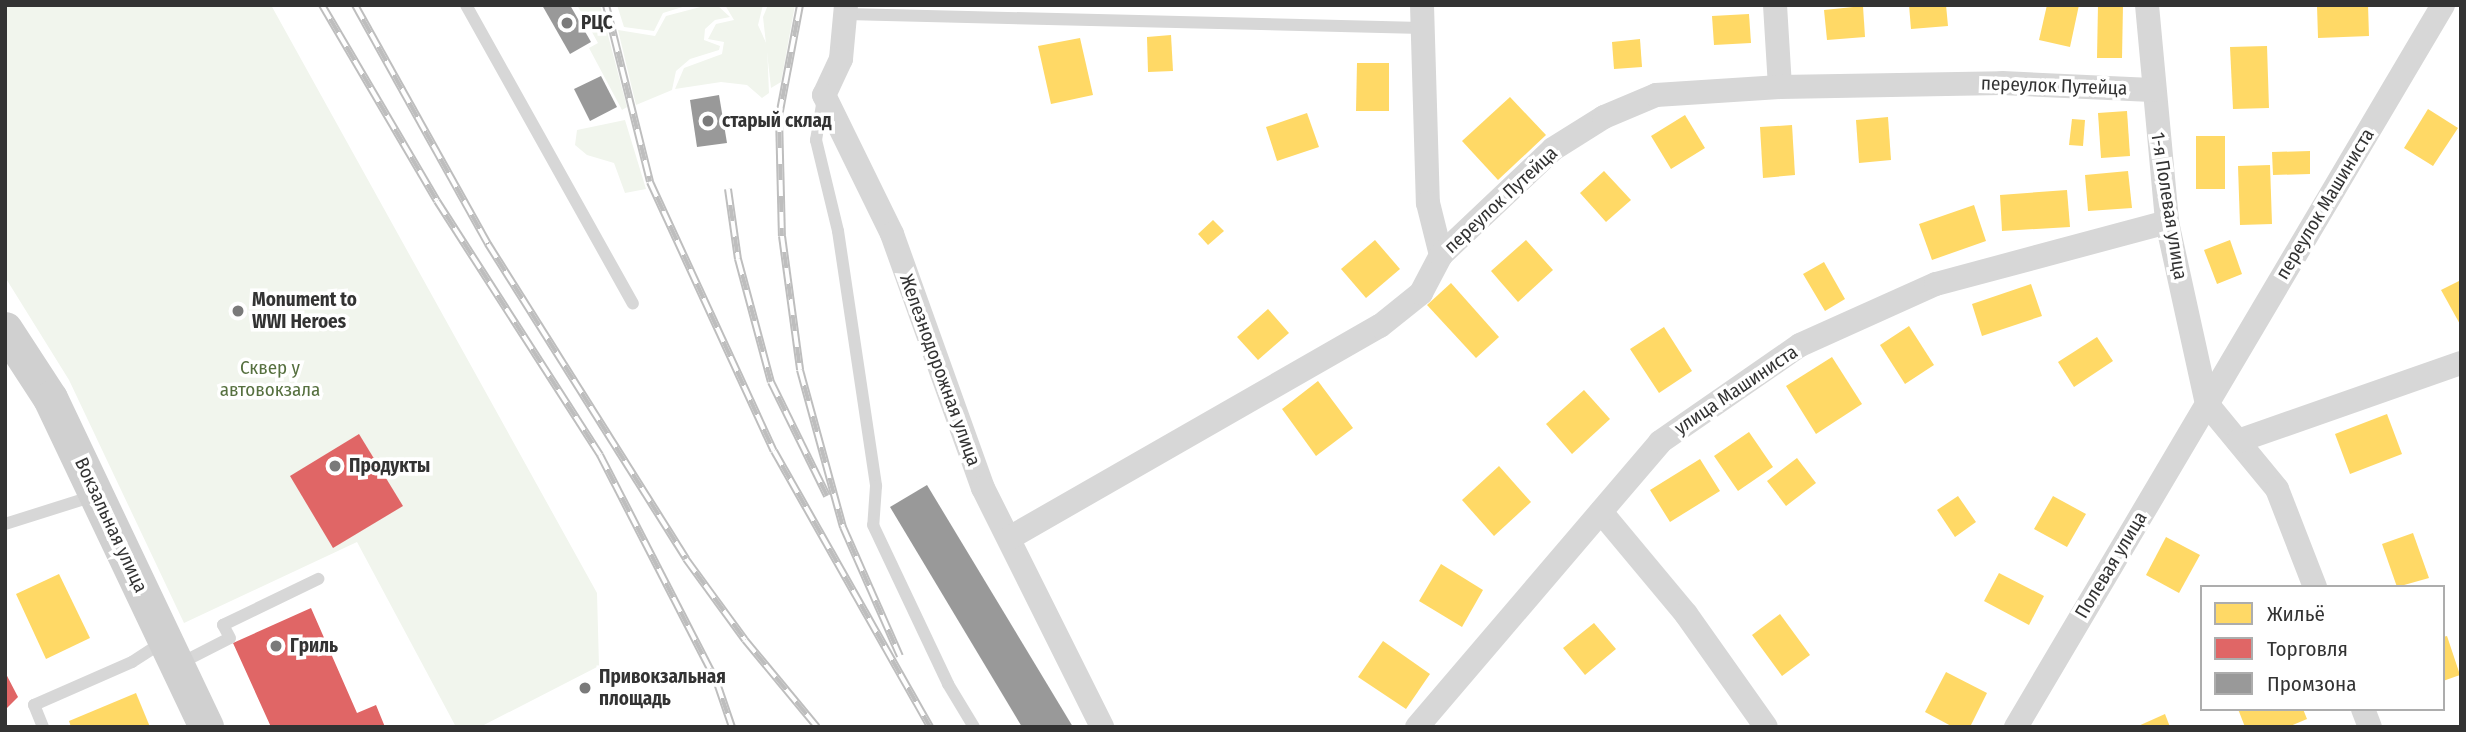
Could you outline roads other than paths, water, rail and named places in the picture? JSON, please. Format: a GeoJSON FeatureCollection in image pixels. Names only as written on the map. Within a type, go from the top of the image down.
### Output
{"type":"FeatureCollection","features":[{"type":"Feature","properties":{"kind":"main road","name":"Вокзальная улица"},"geometry":{"type":"LineString","coordinates":[[5,329],[50,398],[206,727]]}},
{"type":"Feature","properties":{"kind":"street"},"geometry":{"type":"LineString","coordinates":[[1775,5],[1780,87]]}},
{"type":"Feature","properties":{"kind":"street","name":"1-я Полевая улица"},"geometry":{"type":"LineString","coordinates":[[2147,5],[2152,90],[2167,222],[2207,404]]}},
{"type":"Feature","properties":{"kind":"street","name":"переулок Машиниста"},"geometry":{"type":"LineString","coordinates":[[2207,404],[2426,16],[2443,5]]}},
{"type":"Feature","properties":{"kind":"street"},"geometry":{"type":"LineString","coordinates":[[824,95],[841,59],[846,10]]}},
{"type":"Feature","properties":{"kind":"street"},"geometry":{"type":"LineString","coordinates":[[1422,17],[1428,203],[1441,255]]}},
{"type":"Feature","properties":{"kind":"street","name":"переулок Путейца"},"geometry":{"type":"LineString","coordinates":[[1011,537],[1380,326],[1421,293],[1441,255],[1553,149],[1604,117],[1656,95],[1780,87],[2002,83],[2152,90]]}},
{"type":"Feature","properties":{"kind":"street","name":"Железнодорожная улица"},"geometry":{"type":"LineString","coordinates":[[824,95],[892,234],[983,488],[1011,537],[1102,727]]}},
{"type":"Feature","properties":{"kind":"street","name":"улица Машиниста"},"geometry":{"type":"LineString","coordinates":[[1417,727],[1660,442],[1800,345],[1936,284],[2167,222]]}},
{"type":"Feature","properties":{"kind":"street"},"geometry":{"type":"LineString","coordinates":[[2238,441],[2461,363]]}},
{"type":"Feature","properties":{"kind":"street"},"geometry":{"type":"LineString","coordinates":[[2207,404],[2277,489],[2314,585]]}},
{"type":"Feature","properties":{"kind":"street","name":"Полевая улица"},"geometry":{"type":"LineString","coordinates":[[2016,727],[2207,404]]}},
{"type":"Feature","properties":{"kind":"street"},"geometry":{"type":"LineString","coordinates":[[1601,512],[1686,614],[1766,727]]}},
{"type":"Feature","properties":{"kind":"lane"},"geometry":{"type":"LineString","coordinates":[[466,5],[633,303]]}},
{"type":"Feature","properties":{"kind":"lane"},"geometry":{"type":"LineString","coordinates":[[846,10],[1422,17]]}},
{"type":"Feature","properties":{"kind":"lane"},"geometry":{"type":"LineString","coordinates":[[824,95],[816,140],[838,232],[876,486],[873,525],[948,684],[974,727]]}},
{"type":"Feature","properties":{"kind":"lane"},"geometry":{"type":"LineString","coordinates":[[5,524],[97,495]]}},
{"type":"Feature","properties":{"kind":"lane"},"geometry":{"type":"LineString","coordinates":[[43,727],[34,705],[132,662],[230,638],[223,625],[318,579]]}},
{"type":"Feature","properties":{"kind":"railway"},"geometry":{"type":"LineString","coordinates":[[322,5],[437,201],[600,455],[717,683],[732,727]]}},
{"type":"Feature","properties":{"kind":"railway"},"geometry":{"type":"LineString","coordinates":[[355,5],[488,244],[686,559],[745,640],[817,727]]}},
{"type":"Feature","properties":{"kind":"railway"},"geometry":{"type":"LineString","coordinates":[[606,5],[650,182],[774,451],[930,727]]}},
{"type":"Feature","properties":{"kind":"railway"},"geometry":{"type":"LineString","coordinates":[[800,5],[779,116],[782,236],[800,370],[843,527],[900,656]]}},
{"type":"Feature","properties":{"kind":"railway"},"geometry":{"type":"LineString","coordinates":[[728,189],[738,259],[771,382],[827,496]]}},
{"type":"Feature","properties":{"kind":"place","name":"РЦС"},"geometry":{"type":"Point","coordinates":[567,23]}},
{"type":"Feature","properties":{"kind":"place","name":"старый склад"},"geometry":{"type":"Point","coordinates":[708,121]}},
{"type":"Feature","properties":{"kind":"place","name":"Monument to WWI Heroes"},"geometry":{"type":"Point","coordinates":[238,311]}},
{"type":"Feature","properties":{"kind":"place","name":"Продукты"},"geometry":{"type":"Point","coordinates":[335,466]}},
{"type":"Feature","properties":{"kind":"place","name":"Гриль"},"geometry":{"type":"Point","coordinates":[276,646]}},
{"type":"Feature","properties":{"kind":"place","name":"Привокзальная площадь"},"geometry":{"type":"Point","coordinates":[585,688]}},
{"type":"Feature","properties":{"kind":"park label","name":"Сквер у автовокзала"},"geometry":{"type":"Point","coordinates":[270,379]}}]}
